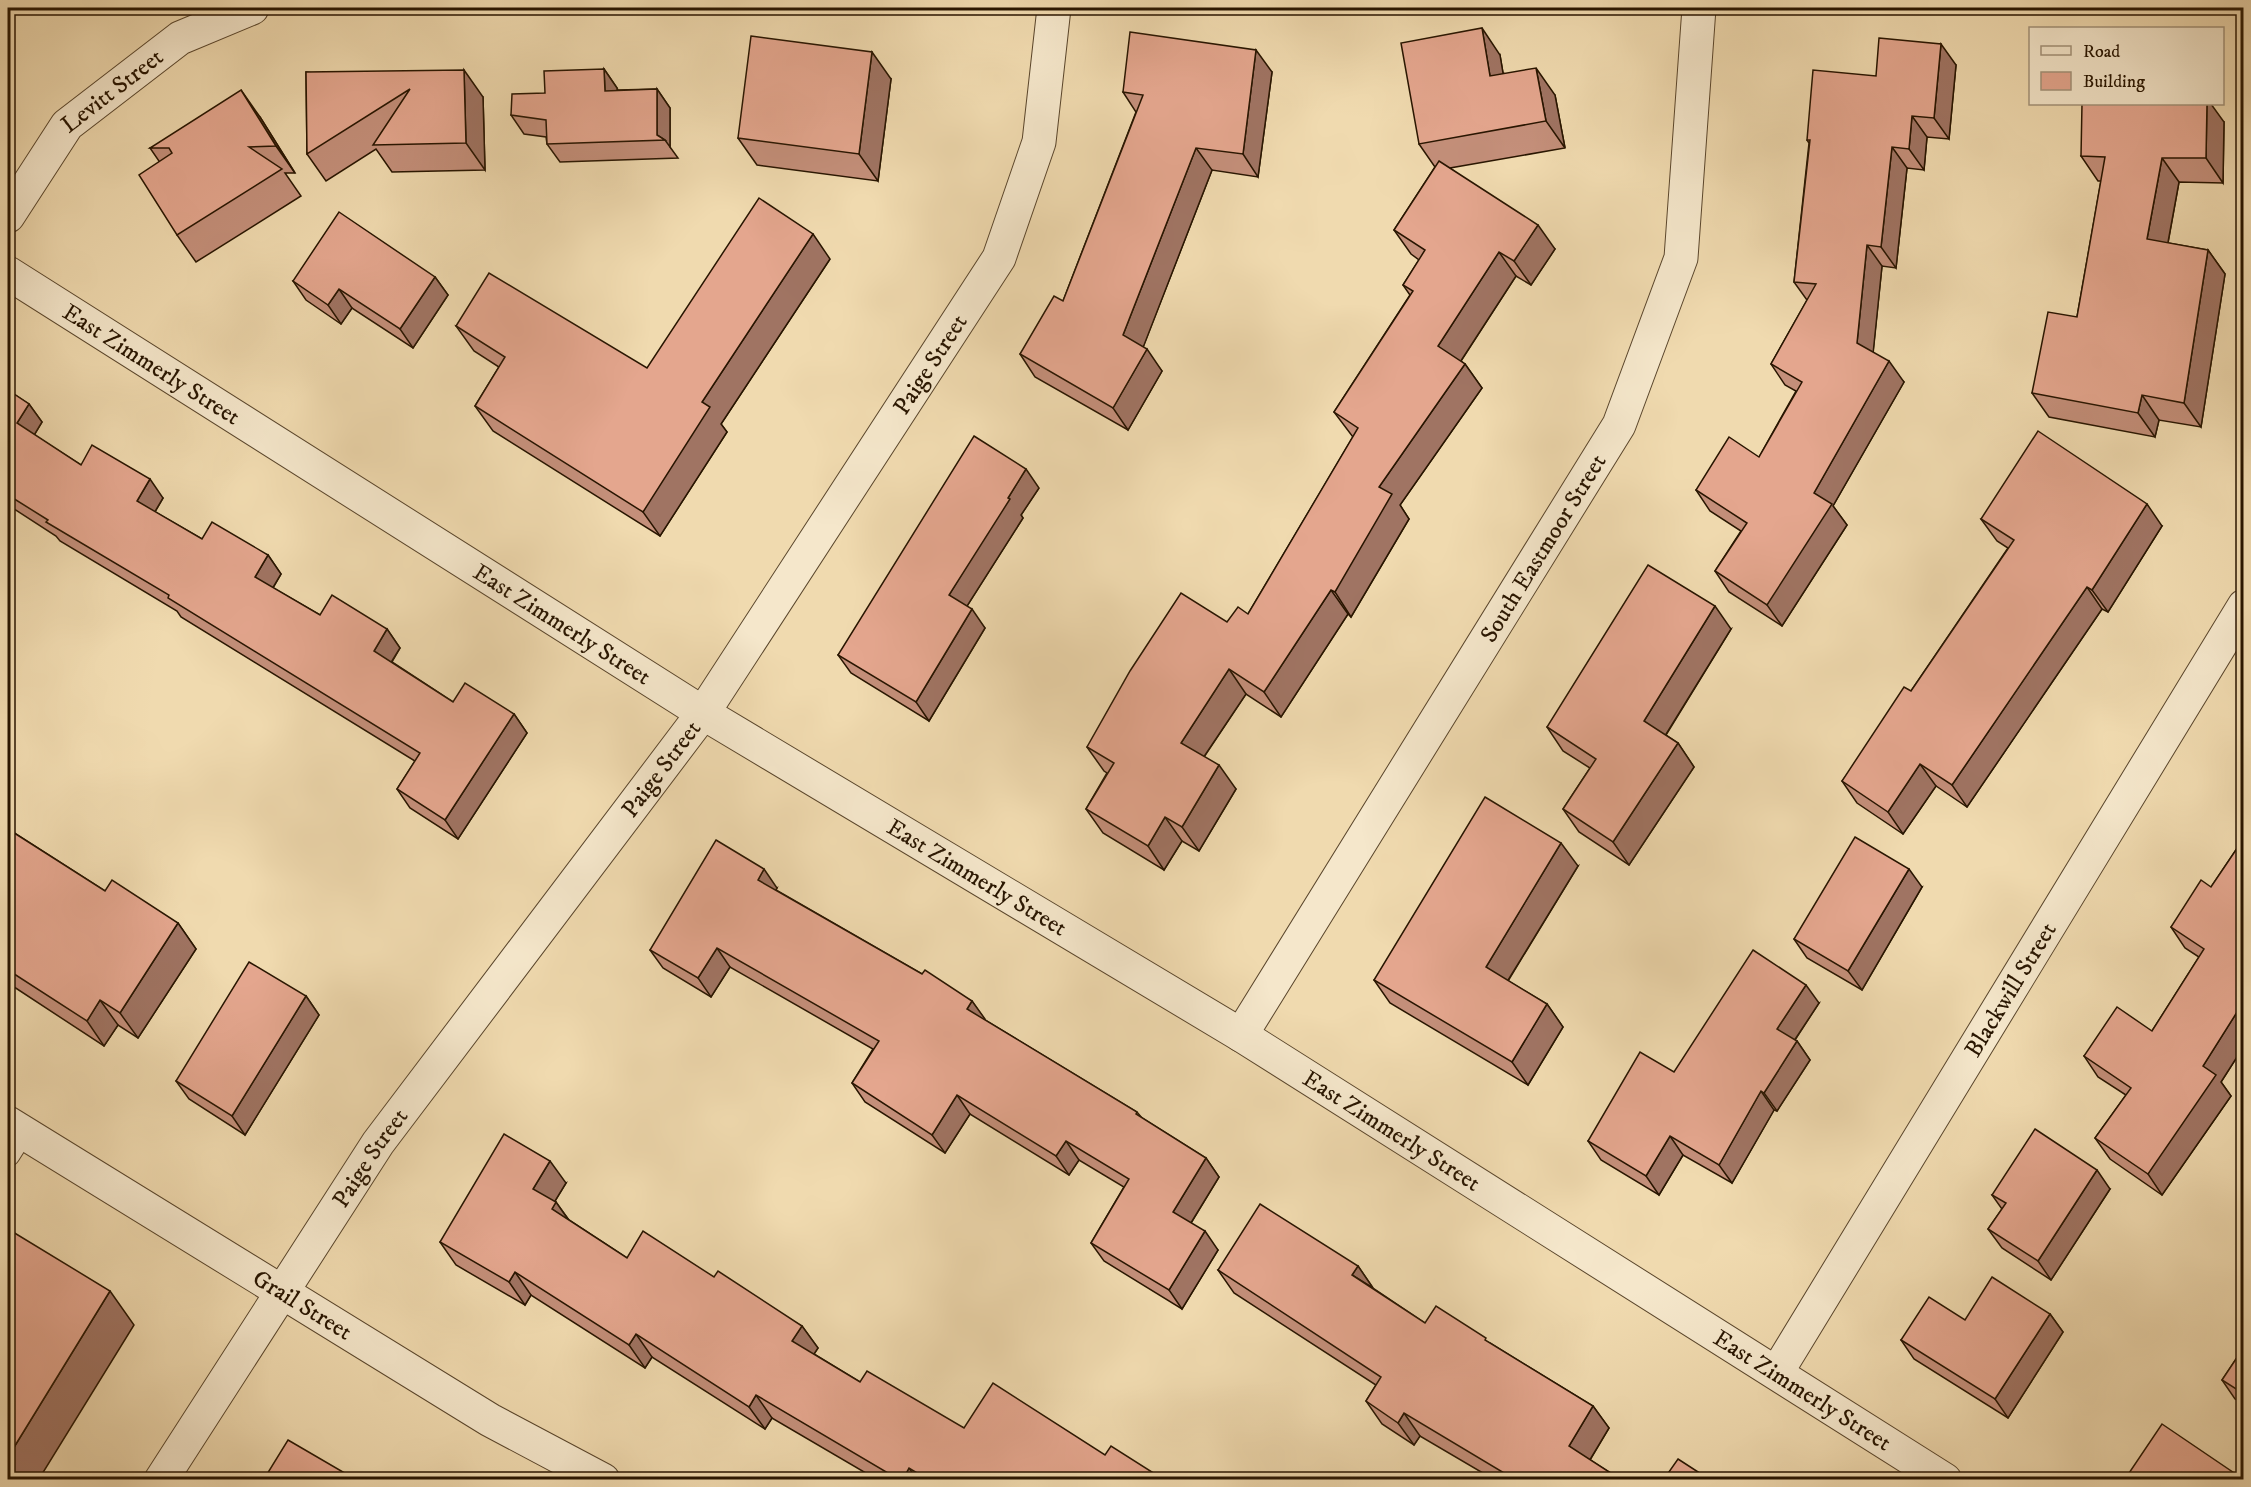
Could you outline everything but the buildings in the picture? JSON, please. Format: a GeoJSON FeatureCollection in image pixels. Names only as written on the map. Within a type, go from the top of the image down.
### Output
{"type":"FeatureCollection","features":[{"type":"Feature","properties":{"kind":"street","name":"Levitt Street"},"geometry":{"type":"LineString","coordinates":[[8,216],[67,125],[180,38],[252,8]]}},
{"type":"Feature","properties":{"kind":"street","name":"Paige Street"},"geometry":{"type":"LineString","coordinates":[[161,1479],[378,1143],[703,713],[999,258],[1039,142],[1054,8]]}},
{"type":"Feature","properties":{"kind":"street","name":"South Eastmoor Street"},"geometry":{"type":"LineString","coordinates":[[1241,1035],[1619,425],[1681,258],[1699,8]]}},
{"type":"Feature","properties":{"kind":"street","name":"East Zimmerly Street"},"geometry":{"type":"LineString","coordinates":[[8,273],[703,713],[1241,1035],[1945,1479]]}},
{"type":"Feature","properties":{"kind":"street","name":"Blackwill Street"},"geometry":{"type":"LineString","coordinates":[[1777,1372],[2244,606]]}},
{"type":"Feature","properties":{"kind":"street","name":"Grail Street"},"geometry":{"type":"LineString","coordinates":[[12,1136],[282,1292],[490,1420],[603,1479]]}}]}
